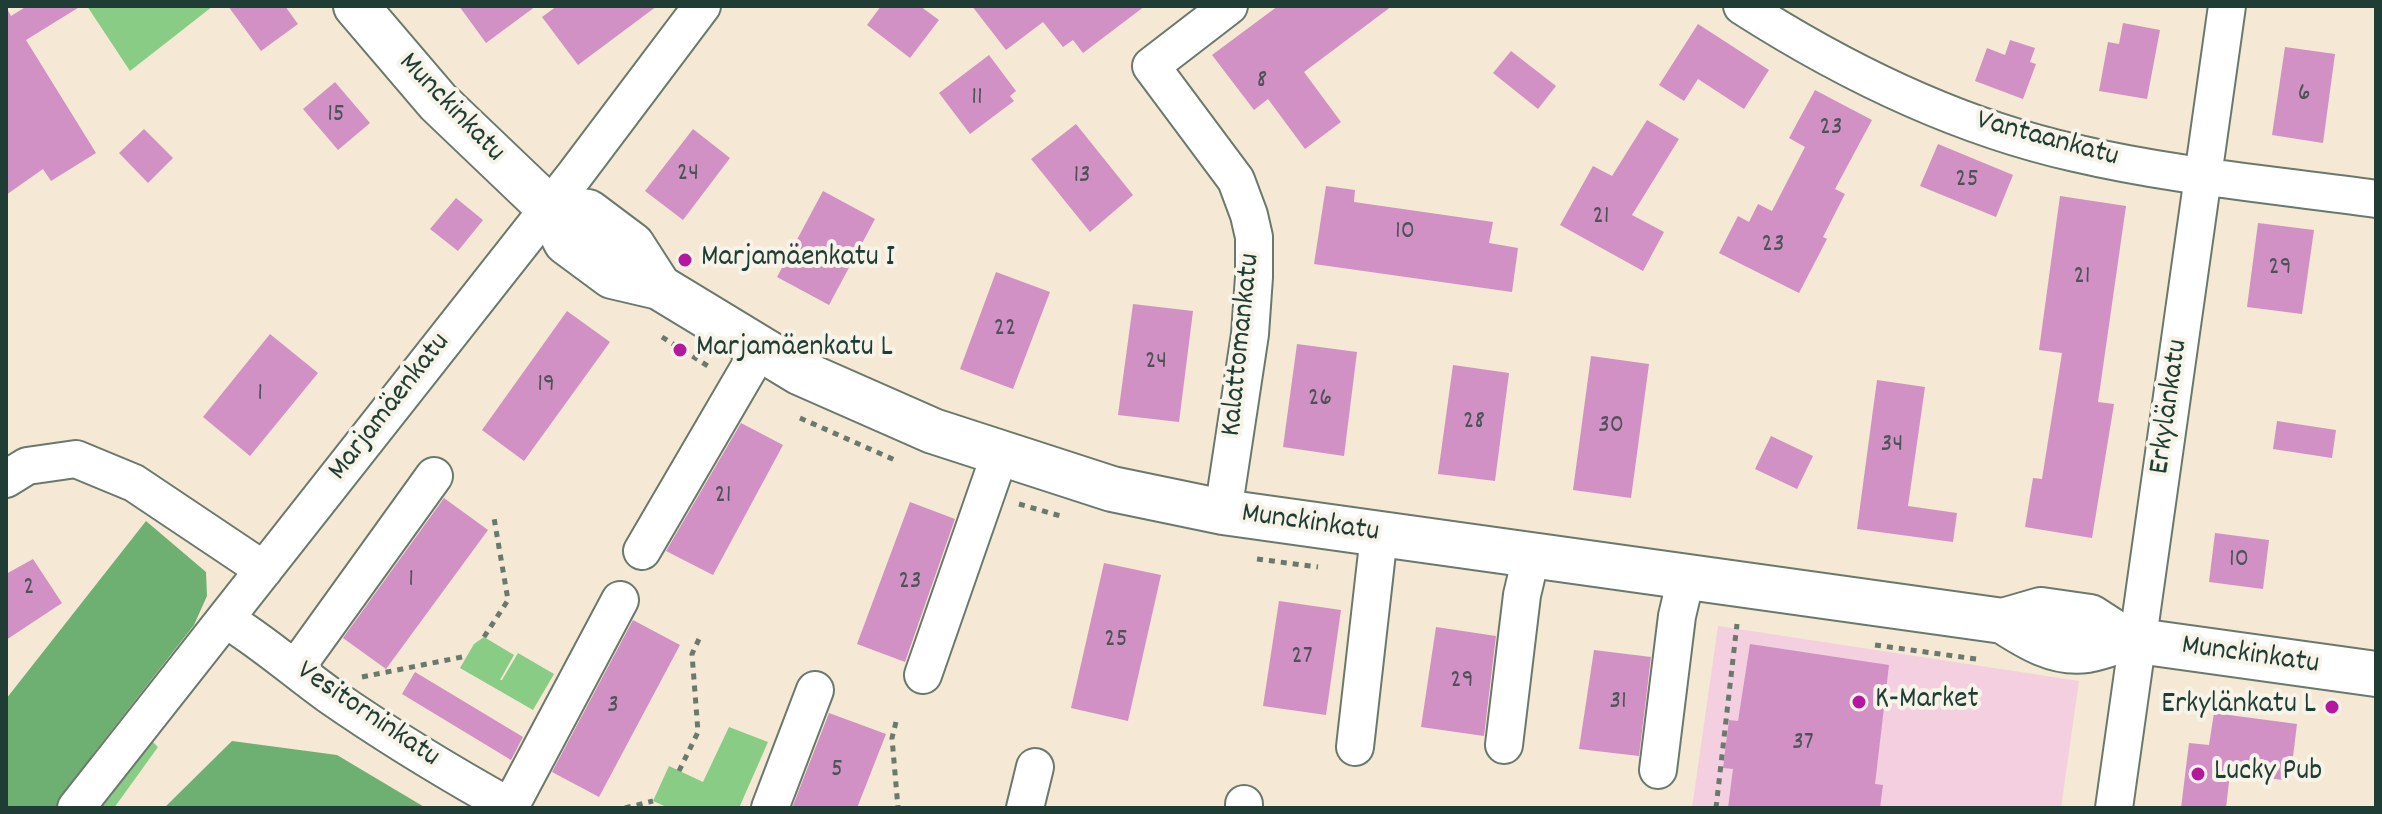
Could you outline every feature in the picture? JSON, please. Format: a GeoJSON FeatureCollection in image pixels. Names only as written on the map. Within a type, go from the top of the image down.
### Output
{"type":"FeatureCollection","features":[{"type":"Feature","properties":{"kind":"main road","name":"Munckinkatu"},"geometry":{"type":"LineString","coordinates":[[356,6],[438,102],[549,208],[566,242],[612,276],[659,287],[799,372],[933,431],[1000,454],[1112,489],[1223,512],[2003,621],[2039,644],[2066,649],[2085,651],[2132,640],[2376,674]]}},
{"type":"Feature","properties":{"kind":"street","name":"Marjamäenkatu"},"geometry":{"type":"LineString","coordinates":[[76,808],[549,208],[702,6]]}},
{"type":"Feature","properties":{"kind":"street","name":"Kalattomankatu"},"geometry":{"type":"LineString","coordinates":[[1223,512],[1250,334],[1254,237],[1236,180],[1151,66],[1229,6]]}},
{"type":"Feature","properties":{"kind":"street","name":"Vantaankatu"},"geometry":{"type":"LineString","coordinates":[[1742,6],[1869,80],[1941,111],[2013,136],[2075,153],[2203,175],[2376,199]]}},
{"type":"Feature","properties":{"kind":"street","name":"Erkylänkatu"},"geometry":{"type":"LineString","coordinates":[[2114,808],[2132,640],[2227,6]]}},
{"type":"Feature","properties":{"kind":"street"},"geometry":{"type":"LineString","coordinates":[[642,551],[760,349]]}},
{"type":"Feature","properties":{"kind":"street"},"geometry":{"type":"LineString","coordinates":[[923,675],[1000,454]]}},
{"type":"Feature","properties":{"kind":"street"},"geometry":{"type":"LineString","coordinates":[[6,479],[27,466],[76,459],[134,483],[264,570]]}},
{"type":"Feature","properties":{"kind":"street"},"geometry":{"type":"LineString","coordinates":[[295,669],[434,476]]}},
{"type":"Feature","properties":{"kind":"street"},"geometry":{"type":"LineString","coordinates":[[1355,747],[1379,535]]}},
{"type":"Feature","properties":{"kind":"street"},"geometry":{"type":"LineString","coordinates":[[1504,745],[1522,595],[1531,557]]}},
{"type":"Feature","properties":{"kind":"street"},"geometry":{"type":"LineString","coordinates":[[1658,770],[1677,616],[1686,578]]}},
{"type":"Feature","properties":{"kind":"street"},"geometry":{"type":"LineString","coordinates":[[511,807],[620,600]]}},
{"type":"Feature","properties":{"kind":"street","name":"Vesitorninkatu"},"geometry":{"type":"LineString","coordinates":[[225,619],[249,633],[384,732],[511,807]]}},
{"type":"Feature","properties":{"kind":"street"},"geometry":{"type":"LineString","coordinates":[[770,808],[815,690]]}},
{"type":"Feature","properties":{"kind":"street"},"geometry":{"type":"LineString","coordinates":[[1025,808],[1035,767]]}},
{"type":"Feature","properties":{"kind":"path"},"geometry":{"type":"LineString","coordinates":[[484,637],[508,600],[494,518]]}},
{"type":"Feature","properties":{"kind":"path"},"geometry":{"type":"LineString","coordinates":[[1716,808],[1737,624]]}},
{"type":"Feature","properties":{"kind":"path"},"geometry":{"type":"LineString","coordinates":[[679,771],[698,732],[692,654],[699,639]]}},
{"type":"Feature","properties":{"kind":"path"},"geometry":{"type":"LineString","coordinates":[[359,677],[467,656]]}},
{"type":"Feature","properties":{"kind":"path"},"geometry":{"type":"LineString","coordinates":[[896,722],[892,738],[898,808]]}},
{"type":"Feature","properties":{"kind":"path"},"geometry":{"type":"LineString","coordinates":[[625,808],[653,801]]}},
{"type":"Feature","properties":{"kind":"shaded area"},"geometry":{"type":"Polygon","coordinates":[[[1718,626],[2079,681],[2061,808],[1692,808],[1718,626]]]}},
{"type":"Feature","properties":{"kind":"green space"},"geometry":{"type":"Polygon","coordinates":[[[87,6],[213,6],[130,71],[87,6]]]}},
{"type":"Feature","properties":{"kind":"green space"},"geometry":{"type":"Polygon","coordinates":[[[146,521],[206,572],[207,596],[194,625],[94,753],[56,808],[6,808],[6,699],[146,521]]]}},
{"type":"Feature","properties":{"kind":"green space"},"geometry":{"type":"Polygon","coordinates":[[[484,637],[514,655],[500,680],[518,653],[554,674],[533,710],[460,668],[474,644],[484,637]]]}},
{"type":"Feature","properties":{"kind":"green space"},"geometry":{"type":"Polygon","coordinates":[[[729,727],[768,742],[739,808],[669,808],[653,801],[669,766],[703,782],[729,727]]]}},
{"type":"Feature","properties":{"kind":"green space"},"geometry":{"type":"Polygon","coordinates":[[[151,740],[158,747],[114,808],[99,808],[151,740]]]}},
{"type":"Feature","properties":{"kind":"green space"},"geometry":{"type":"Polygon","coordinates":[[[232,741],[337,755],[426,808],[164,808],[232,741]]]}},
{"type":"Feature","properties":{"kind":"building"},"geometry":{"type":"Polygon","coordinates":[[[27,6],[81,6],[26,40],[96,153],[51,181],[43,169],[6,195],[6,7],[11,16],[27,6]]]}},
{"type":"Feature","properties":{"kind":"building"},"geometry":{"type":"Polygon","coordinates":[[[228,6],[285,6],[298,24],[261,51],[228,6]]]}},
{"type":"Feature","properties":{"kind":"building"},"geometry":{"type":"Polygon","coordinates":[[[459,6],[536,6],[486,43],[459,6]]]}},
{"type":"Feature","properties":{"kind":"building"},"geometry":{"type":"Polygon","coordinates":[[[557,6],[657,6],[578,65],[542,17],[557,6]]]}},
{"type":"Feature","properties":{"kind":"building"},"geometry":{"type":"Polygon","coordinates":[[[881,6],[920,6],[939,20],[910,58],[867,25],[881,6]]]}},
{"type":"Feature","properties":{"kind":"building"},"geometry":{"type":"Polygon","coordinates":[[[972,6],[1145,6],[1083,53],[1073,40],[1063,47],[1043,22],[1006,50],[972,6]]]}},
{"type":"Feature","properties":{"kind":"building"},"geometry":{"type":"Polygon","coordinates":[[[1278,6],[1392,6],[1304,72],[1341,122],[1305,149],[1268,99],[1254,110],[1212,55],[1278,6]]]}},
{"type":"Feature","properties":{"kind":"building"},"geometry":{"type":"Polygon","coordinates":[[[2123,23],[2160,30],[2147,99],[2099,91],[2108,42],[2119,44],[2123,23]]]}},
{"type":"Feature","properties":{"kind":"building"},"geometry":{"type":"Polygon","coordinates":[[[1698,24],[1769,70],[1744,109],[1698,79],[1684,101],[1659,85],[1698,24]]]}},
{"type":"Feature","properties":{"kind":"building"},"geometry":{"type":"Polygon","coordinates":[[[2010,40],[2035,48],[2030,62],[2036,64],[2023,99],[1975,81],[1987,48],[2005,55],[2010,40]]]}},
{"type":"Feature","properties":{"kind":"building"},"geometry":{"type":"Polygon","coordinates":[[[2285,47],[2335,54],[2323,143],[2272,135],[2285,47]]]}},
{"type":"Feature","properties":{"kind":"building"},"geometry":{"type":"Polygon","coordinates":[[[1511,51],[1556,86],[1538,109],[1493,73],[1511,51]]]}},
{"type":"Feature","properties":{"kind":"building"},"geometry":{"type":"Polygon","coordinates":[[[989,55],[1016,91],[1010,96],[1014,101],[970,134],[939,93],[989,55]]]}},
{"type":"Feature","properties":{"kind":"building"},"geometry":{"type":"Polygon","coordinates":[[[335,82],[370,123],[338,150],[303,109],[335,82]]]}},
{"type":"Feature","properties":{"kind":"building"},"geometry":{"type":"Polygon","coordinates":[[[1815,90],[1872,120],[1835,189],[1845,194],[1823,237],[1827,239],[1799,293],[1719,253],[1738,216],[1749,222],[1758,204],[1772,211],[1805,147],[1789,138],[1815,90]]]}},
{"type":"Feature","properties":{"kind":"building"},"geometry":{"type":"Polygon","coordinates":[[[1647,120],[1679,139],[1632,215],[1664,232],[1643,271],[1560,225],[1593,166],[1612,176],[1647,120]]]}},
{"type":"Feature","properties":{"kind":"building"},"geometry":{"type":"Polygon","coordinates":[[[1076,124],[1133,195],[1090,232],[1031,159],[1076,124]]]}},
{"type":"Feature","properties":{"kind":"building"},"geometry":{"type":"Polygon","coordinates":[[[144,129],[173,158],[148,183],[119,153],[144,129]]]}},
{"type":"Feature","properties":{"kind":"building"},"geometry":{"type":"Polygon","coordinates":[[[693,129],[730,158],[683,220],[645,191],[693,129]]]}},
{"type":"Feature","properties":{"kind":"building"},"geometry":{"type":"Polygon","coordinates":[[[1938,144],[2013,175],[1996,217],[1920,186],[1938,144]]]}},
{"type":"Feature","properties":{"kind":"building"},"geometry":{"type":"Polygon","coordinates":[[[1326,186],[1355,190],[1354,202],[1493,222],[1489,243],[1518,248],[1512,292],[1314,264],[1326,186]]]}},
{"type":"Feature","properties":{"kind":"building"},"geometry":{"type":"Polygon","coordinates":[[[823,191],[875,219],[829,305],[777,277],[823,191]]]}},
{"type":"Feature","properties":{"kind":"building"},"geometry":{"type":"Polygon","coordinates":[[[2060,196],[2126,206],[2098,402],[2114,404],[2092,538],[2025,527],[2033,478],[2042,479],[2062,353],[2039,350],[2060,196]]]}},
{"type":"Feature","properties":{"kind":"building"},"geometry":{"type":"Polygon","coordinates":[[[456,198],[483,220],[458,251],[430,229],[456,198]]]}},
{"type":"Feature","properties":{"kind":"building"},"geometry":{"type":"Polygon","coordinates":[[[2258,223],[2314,230],[2302,314],[2247,307],[2258,223]]]}},
{"type":"Feature","properties":{"kind":"building"},"geometry":{"type":"Polygon","coordinates":[[[996,272],[1050,292],[1013,389],[960,369],[996,272]]]}},
{"type":"Feature","properties":{"kind":"building"},"geometry":{"type":"Polygon","coordinates":[[[1133,304],[1193,311],[1179,422],[1118,415],[1133,304]]]}},
{"type":"Feature","properties":{"kind":"building"},"geometry":{"type":"Polygon","coordinates":[[[567,311],[610,342],[524,461],[482,430],[567,311]]]}},
{"type":"Feature","properties":{"kind":"building"},"geometry":{"type":"Polygon","coordinates":[[[270,334],[318,373],[250,456],[203,417],[270,334]]]}},
{"type":"Feature","properties":{"kind":"building"},"geometry":{"type":"Polygon","coordinates":[[[1297,344],[1357,352],[1344,456],[1283,447],[1297,344]]]}},
{"type":"Feature","properties":{"kind":"building"},"geometry":{"type":"Polygon","coordinates":[[[1591,356],[1649,364],[1631,498],[1573,490],[1591,356]]]}},
{"type":"Feature","properties":{"kind":"building"},"geometry":{"type":"Polygon","coordinates":[[[1453,365],[1509,373],[1495,481],[1438,474],[1453,365]]]}},
{"type":"Feature","properties":{"kind":"building"},"geometry":{"type":"Polygon","coordinates":[[[1877,380],[1925,387],[1908,506],[1957,513],[1953,542],[1857,529],[1877,380]]]}},
{"type":"Feature","properties":{"kind":"building"},"geometry":{"type":"Polygon","coordinates":[[[2277,421],[2336,430],[2332,458],[2273,449],[2277,421]]]}},
{"type":"Feature","properties":{"kind":"building"},"geometry":{"type":"Polygon","coordinates":[[[741,423],[783,445],[713,575],[666,551],[741,423]]]}},
{"type":"Feature","properties":{"kind":"building"},"geometry":{"type":"Polygon","coordinates":[[[1771,436],[1813,456],[1797,489],[1755,469],[1771,436]]]}},
{"type":"Feature","properties":{"kind":"building"},"geometry":{"type":"Polygon","coordinates":[[[444,498],[488,530],[386,669],[343,638],[444,498]]]}},
{"type":"Feature","properties":{"kind":"building"},"geometry":{"type":"Polygon","coordinates":[[[910,502],[955,519],[905,662],[857,644],[910,502]]]}},
{"type":"Feature","properties":{"kind":"building"},"geometry":{"type":"Polygon","coordinates":[[[2215,533],[2269,540],[2263,589],[2209,582],[2215,533]]]}},
{"type":"Feature","properties":{"kind":"building"},"geometry":{"type":"Polygon","coordinates":[[[33,559],[62,603],[6,640],[6,574],[33,559]]]}},
{"type":"Feature","properties":{"kind":"building"},"geometry":{"type":"Polygon","coordinates":[[[1104,563],[1161,575],[1128,721],[1071,708],[1104,563]]]}},
{"type":"Feature","properties":{"kind":"building"},"geometry":{"type":"Polygon","coordinates":[[[1279,601],[1341,610],[1326,715],[1263,706],[1279,601]]]}},
{"type":"Feature","properties":{"kind":"building"},"geometry":{"type":"Polygon","coordinates":[[[633,620],[680,645],[599,797],[552,772],[633,620]]]}},
{"type":"Feature","properties":{"kind":"building"},"geometry":{"type":"Polygon","coordinates":[[[1436,627],[1496,636],[1484,736],[1421,727],[1436,627]]]}},
{"type":"Feature","properties":{"kind":"building"},"geometry":{"type":"Polygon","coordinates":[[[1750,644],[1889,665],[1875,784],[1883,785],[1880,808],[1728,808],[1733,769],[1723,768],[1729,720],[1738,721],[1750,644]]]}},
{"type":"Feature","properties":{"kind":"building"},"geometry":{"type":"Polygon","coordinates":[[[1594,650],[1651,657],[1639,756],[1579,749],[1594,650]]]}},
{"type":"Feature","properties":{"kind":"building"},"geometry":{"type":"Polygon","coordinates":[[[415,672],[523,737],[511,760],[402,694],[415,672]]]}},
{"type":"Feature","properties":{"kind":"building"},"geometry":{"type":"Polygon","coordinates":[[[829,713],[886,734],[857,808],[792,808],[829,713]]]}},
{"type":"Feature","properties":{"kind":"building"},"geometry":{"type":"Polygon","coordinates":[[[2214,713],[2297,724],[2290,781],[2230,773],[2226,808],[2181,808],[2189,743],[2209,745],[2214,713]]]}},
{"type":"Feature","properties":{"kind":"place","name":"Marjamäenkatu I"},"geometry":{"type":"Point","coordinates":[685,260]}},
{"type":"Feature","properties":{"kind":"place","name":"Marjamäenkatu L"},"geometry":{"type":"Point","coordinates":[680,350]}},
{"type":"Feature","properties":{"kind":"place","name":"K-Market"},"geometry":{"type":"Point","coordinates":[1859,702]}},
{"type":"Feature","properties":{"kind":"place","name":"Erkylänkatu L"},"geometry":{"type":"Point","coordinates":[2332,707]}},
{"type":"Feature","properties":{"kind":"place","name":"Lucky Pub"},"geometry":{"type":"Point","coordinates":[2198,774]}}]}
